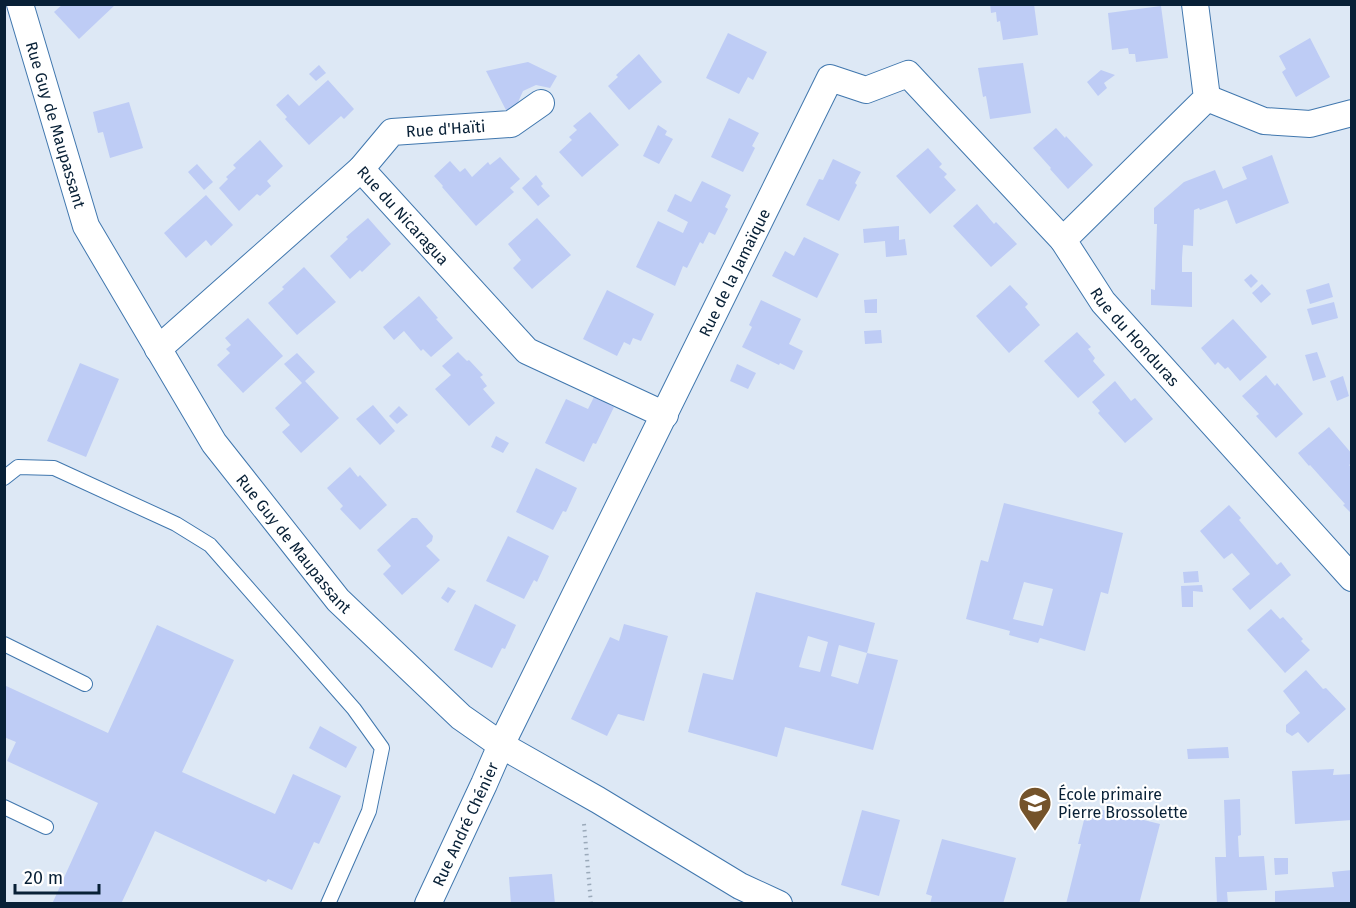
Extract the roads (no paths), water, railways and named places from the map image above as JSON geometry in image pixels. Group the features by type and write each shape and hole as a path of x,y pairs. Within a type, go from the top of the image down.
{"street":[{"name":"Rue Guy de Maupassant","path":"20,4 86,226 214,443 338,600 461,717 501,745 598,800 740,886 779,903"},
{"path":"1195,4 1207,98"},
{"name":"Rue de la Jamaïque","path":"501,745 830,78 866,90 908,74 1063,240"},
{"path":"1207,98 1264,121 1310,124 1352,113"},
{"path":"1063,240 1207,98"},
{"name":"Rue d'Haïti","path":"361,169 392,132 511,124 541,103"},
{"name":"Rue du Nicaragua","path":"158,349 361,169 527,351 665,415"},
{"name":"Rue du Honduras","path":"1063,240 1103,302 1352,578"},
{"name":"Rue André Chénier","path":"428,903 501,745"}],"lane":[{"path":"4,478 18,467 54,468 176,524 210,545 354,709 382,748 369,812 328,903"},
{"path":"4,644 85,684"},
{"path":"4,807 46,827"}],"place":[{"name":"École primaire Pierre Brossolette","path":"1035,832"}]}
